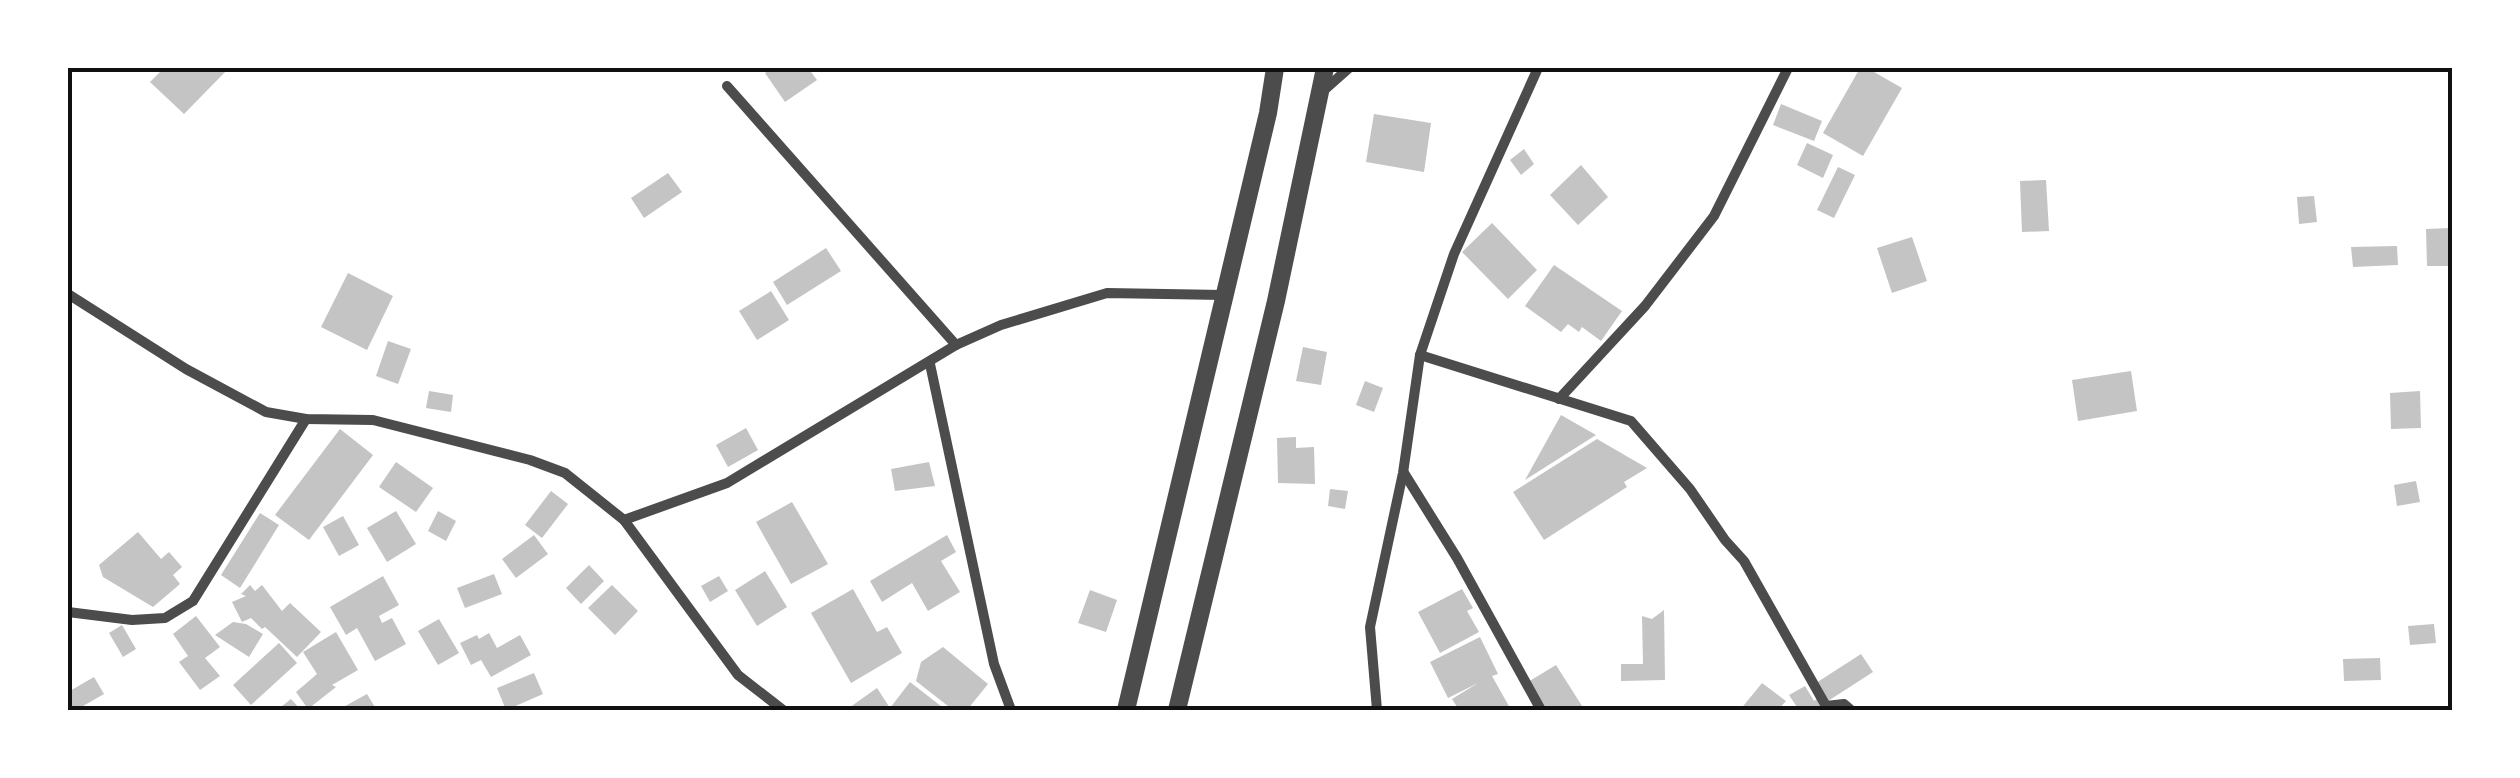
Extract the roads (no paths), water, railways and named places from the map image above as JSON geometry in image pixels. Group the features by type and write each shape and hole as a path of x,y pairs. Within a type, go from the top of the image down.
{"street":[{"path":"1126,710 1268,113 1275,68"},
{"path":"1177,710 1276,301 1325,68"},
{"path":"1319,95 1350,68"},
{"path":"1377,710 1370,627 1403,472 1420,355 1454,254 1538,68"},
{"path":"1559,399 1645,306 1714,216 1788,68"},
{"path":"727,86 956,345"},
{"path":"68,294 202,378 266,412 306,419 373,420 530,460 565,473 624,520 738,675 782,710"},
{"path":"624,520 727,483 956,345 1001,326 1108,294 1222,295"},
{"path":"1420,355 1631,420 1744,561 1826,706 1844,704 1851,710"},
{"path":"930,364 994,664 1011,710"},
{"path":"68,612 132,620 165,618 193,601 306,419"},
{"path":"1403,472 1457,558 1541,710"}]}
